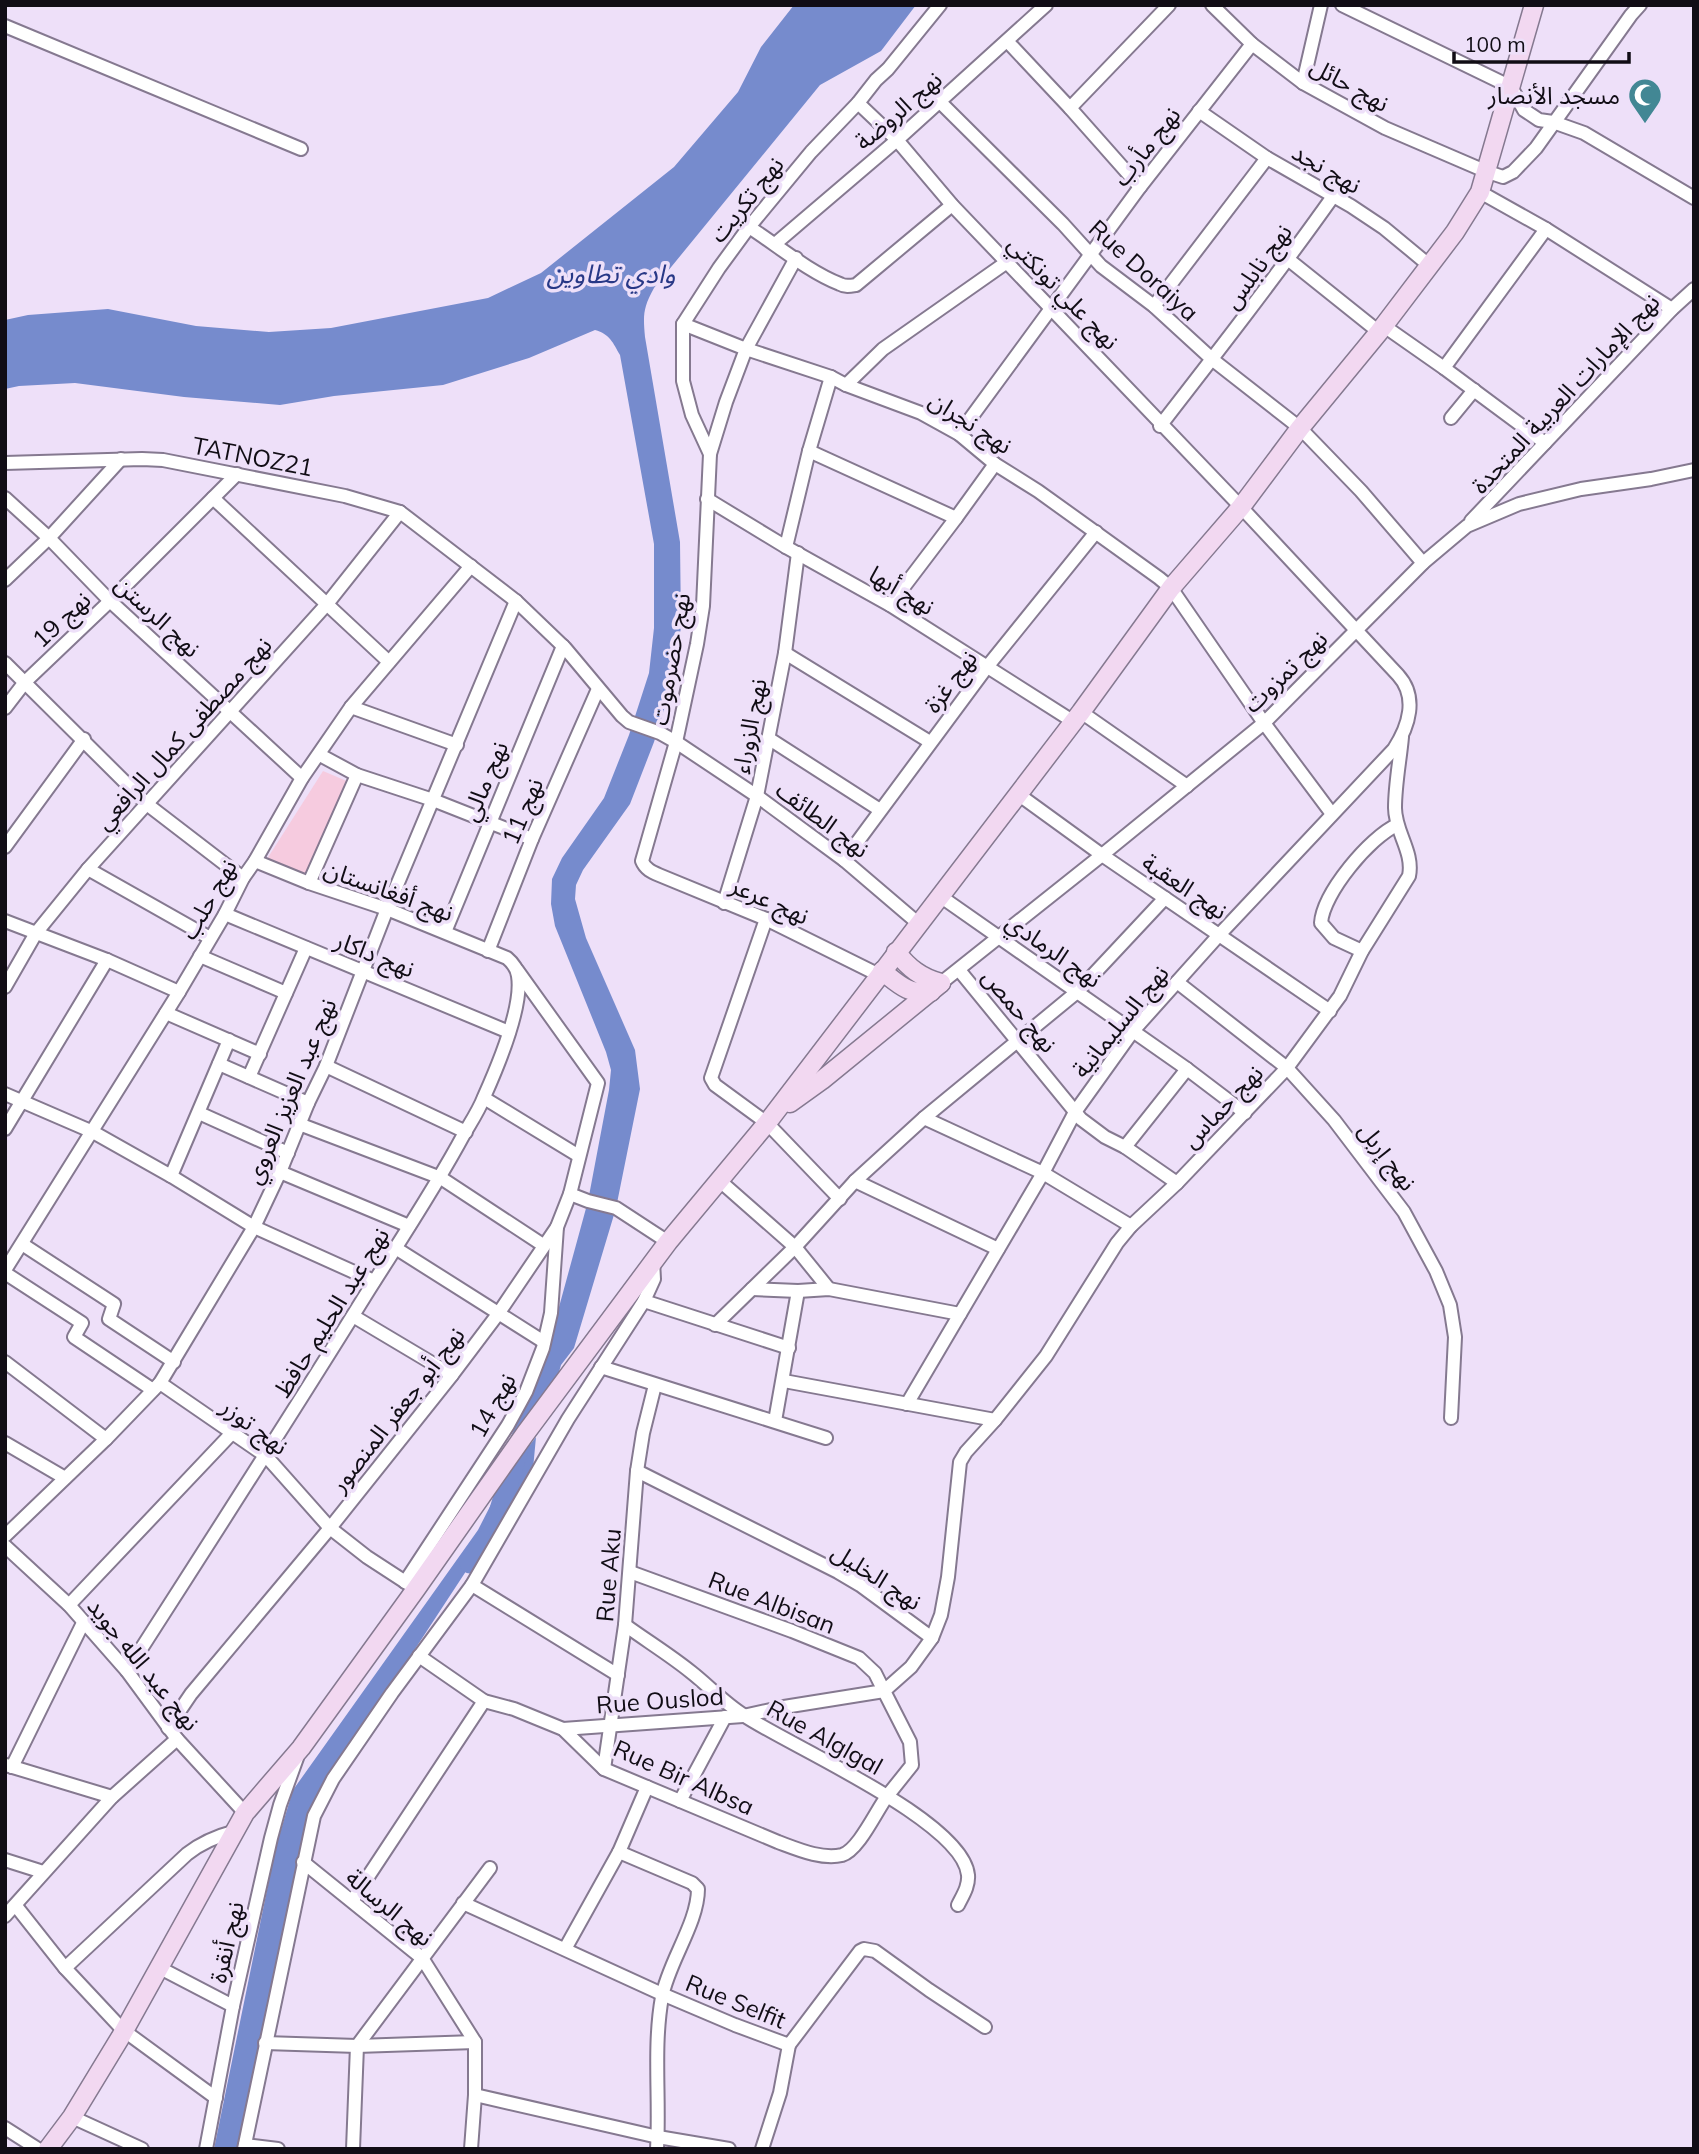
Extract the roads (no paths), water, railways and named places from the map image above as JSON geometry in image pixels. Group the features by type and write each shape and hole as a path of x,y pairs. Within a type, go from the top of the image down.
{"main road":[{"path":"48,2149 72,2116 120,2038 245,1813 300,1748 411,1586 651,1264 770,1119 1078,717 1171,588 1241,507 1455,232 1480,191 1534,5"},
{"path":"896,952 936,988"},
{"path":"881,973 908,991 917,993 936,988"},
{"path":"770,1119 936,988"}],"street":[{"name":"نهج تكريت","path":"683,324 749,227 940,5"},
{"name":"نهج الروضة","path":"775,244 897,140 1046,5"},
{"path":"1070,108 1169,5"},
{"name":"نهج حائل","path":"1212,5 1252,44 1303,83 1385,128 1485,171"},
{"path":"1303,83 1321,5"},
{"path":"1342,5 1511,87 1524,110 1539,120 1584,133 1694,198"},
{"path":"1485,171 1503,177 1513,172 1536,148 1636,8"},
{"path":"5,26 300,149"},
{"path":"1008,42 1140,187"},
{"name":"نهج مأرب","path":"959,434 1049,308 1252,44"},
{"name":"Rue Doraiya","path":"940,102 1090,254 1154,306 1213,360 1300,428 1361,491 1423,563"},
{"name":"نهج علي تونكتي","path":"858,103 897,140 952,205 1405,683 1410,702"},
{"name":"نهج نجد","path":"1199,111 1267,158 1334,195 1384,228 1430,266"},
{"path":"1154,306 1267,158"},
{"path":"1480,191 1546,229 1672,310"},
{"name":"نهج نابلس","path":"1161,425 1289,260 1334,195"},
{"path":"749,227 847,287 856,285 952,205"},
{"path":"1444,368 1546,229"},
{"name":"نهج حضرموت","path":"643,865 643,854 677,742 697,644 707,544 710,454 746,349 796,258"},
{"path":"1289,260 1381,329 1444,368 1545,443"},
{"path":"846,385 883,349 1007,262"},
{"name":"نهج الإمارات العربية المتحدة","path":"1467,526 1694,289"},
{"path":"683,324 683,381 692,415 710,454"},
{"name":"نهج نجران","path":"683,324 921,412 959,434 995,464 1038,491 1171,588 1264,723 1332,814"},
{"name":"نهج الزوراء","path":"724,903 757,796 785,653 792,550 809,451 831,377"},
{"path":"1451,418 1474,390"},
{"path":"809,451 956,518"},
{"path":"5,580 49,538 121,459"},
{"name":"TATNOZ21","path":"5,463 163,460 345,496 400,512 516,601 563,646 617,712 629,722"},
{"path":"890,605 995,464"},
{"name":"نهج تمزوت","path":"936,988 1264,723 1423,563 1467,526 1519,504 1581,489 1694,470"},
{"name":"نهج 19","path":"5,708 24,682 110,601 237,474"},
{"name":"نهج الرستن","path":"5,498 49,538 110,601 302,779"},
{"path":"213,498 389,662"},
{"name":"نهج أبها","path":"707,499 890,605 987,667 1078,717 1187,786"},
{"name":"نهج مصطفى كمال الرافعي","path":"5,987 36,933 88,869 327,604 400,512"},
{"name":"نهج غزة","path":"844,860 987,667 1096,532"},
{"name":"نهج حلب","path":"5,1272 14,1248 93,1132 179,992 302,779 351,707 471,566"},
{"name":"نهج عبد العزيز العروي","path":"5,1536 156,1387 174,1362 254,1227 326,1066 387,909 516,601"},
{"name":"نهج مالي","path":"445,932 563,646"},
{"path":"785,653 930,742"},
{"path":"7,668 84,739 148,804 243,878"},
{"name":"نهج 11","path":"488,951 532,839 598,689"},
{"name":"نهج السليمانية","path":"907,1404 1043,1173 1075,1112 1133,1031 1394,749 1407,723 1410,702"},
{"path":"351,707 457,745"},
{"name":"نهج الطائف","path":"629,722 677,742 757,796 844,860 919,925"},
{"name":"نهج حماس","path":"960,1462 1046,1356 1117,1243 1287,1068 1340,996 1362,951 1409,876 1411,864 1397,825 1395,807 1402,737"},
{"path":"768,738 880,810"},
{"path":"5,847 84,739"},
{"path":"320,755 357,775 433,800 532,839"},
{"path":"309,883 357,775"},
{"name":"نهج العقبة","path":"1018,794 1102,855 1330,1011"},
{"path":"1362,951 1334,939 1321,923 1322,913 1333,892 1355,862 1382,833 1397,825"},
{"name":"نهج أفغانستان","path":"255,861 309,883 387,909 510,961"},
{"name":"نهج عرعر","path":"643,865 659,876 766,919 881,973"},
{"path":"88,869 209,938"},
{"name":"نهج الرمادي","path":"940,897 1187,1069 1245,1113"},
{"path":"715,1325 795,1247 855,1181 924,1118 1077,992 1165,898"},
{"name":"نهج داكار","path":"225,914 509,1032"},
{"path":"766,919 711,1078 715,1085 770,1119 840,1199"},
{"path":"5,921 107,960 179,992"},
{"path":"249,1077 306,948"},
{"path":"200,956 286,993"},
{"path":"5,1129 107,960"},
{"name":"نهج عبد الحليم حافظ","path":"127,1671 266,1456 374,1281 397,1250 466,1132 484,1098 509,1032 519,989 518,976 510,961"},
{"name":"نهج أبو جعفر المنصور","path":"168,1728 191,1694 330,1528 452,1375 498,1314 557,1227 570,1194 598,1083 510,961"},
{"name":"نهج حمص","path":"959,970 1075,1112 1090,1126 1178,1183"},
{"name":"نهج إربل","path":"1177,982 1287,1068 1334,1120 1404,1212 1436,1271 1450,1305 1455,1337 1451,1418"},
{"path":"166,1013 260,1054"},
{"path":"171,1176 229,1040"},
{"path":"219,1064 308,1103"},
{"path":"326,1066 466,1132"},
{"path":"1125,1147 1187,1069"},
{"path":"5,1094 93,1132 254,1227 374,1281"},
{"path":"484,1098 579,1156"},
{"path":"199,1113 288,1153"},
{"path":"924,1118 1043,1173 1131,1226"},
{"path":"299,1124 441,1178 543,1245"},
{"path":"280,1172 409,1226"},
{"path":"720,1181 795,1247 829,1289"},
{"path":"855,1181 998,1249"},
{"path":"570,1194 616,1208 668,1242"},
{"name":"نهج 14","path":"411,1586 526,1392 551,1313 557,1227"},
{"path":"14,1248 114,1304 114,1311 109,1319 174,1362"},
{"path":"397,1250 544,1342"},
{"path":"278,2149 245,2147 314,1816 327,1789 472,1585 539,1467 644,1301 654,1279 651,1264"},
{"name":"نهج توزر","path":"5,1272 82,1324 74,1337 266,1456 330,1528 411,1586"},
{"path":"751,1289 829,1289 960,1314"},
{"path":"775,1421 798,1291"},
{"path":"644,1301 789,1348"},
{"path":"353,1316 452,1375"},
{"path":"5,1362 106,1439"},
{"path":"601,1367 826,1438"},
{"path":"784,1381 995,1420"},
{"name":"Rue Aku","path":"604,1769 625,1625 637,1471 655,1385"},
{"path":"69,1605 232,1433"},
{"path":"5,1443 65,1478"},
{"name":"نهج الخليل","path":"637,1471 838,1572 932,1638 942,1615 960,1462"},
{"name":"نهج عبد الله جويد","path":"5,1546 69,1605 127,1671 177,1739 245,1813"},
{"name":"Rue Albisan","path":"630,1572 859,1658 875,1673 910,1742 912,1765 887,1796"},
{"path":"472,1585 618,1675"},
{"path":"83,1623 9,1766 111,1797"},
{"name":"Rue Alglgal","path":"625,1625 691,1672 743,1716 887,1796 927,1823 960,1856 968,1873 967,1888 958,1905"},
{"path":"884,1691 911,1667 932,1638"},
{"name":"Rue Bir Albsa","path":"419,1656 484,1701 514,1709 563,1729 604,1769 790,1846 825,1855 839,1856 847,1853 856,1845 887,1796"},
{"name":"Rue Ouslod","path":"563,1729 743,1716 884,1691"},
{"path":"352,1901 484,1701"},
{"path":"680,1801 725,1717"},
{"path":"5,1916 111,1797 177,1739"},
{"name":"نهج أنقرة","path":"206,2149 233,2006 280,1805 300,1748"},
{"path":"565,1949 619,1852 648,1787"},
{"path":"65,1968 199,1844 236,1831"},
{"path":"619,1852 692,1883 698,1889 692,1915 662,1994 656,2042 657,2143"},
{"path":"5,1860 43,1872"},
{"name":"نهج الرسالة","path":"303,1862 422,1958 475,2042"},
{"path":"353,2149 357,2046 490,1868"},
{"name":"Rue Selfit","path":"463,1903 662,1994 789,2045 864,1949 875,1951 985,2027"},
{"path":"16,1906 65,1968 123,2030 216,2098"},
{"path":"160,1968 233,2006"},
{"path":"265,2043 357,2046 475,2042 471,2149"},
{"path":"762,2149 780,2093 789,2045"},
{"path":"475,2095 657,2143 729,2149"},
{"path":"72,2116 142,2149"},
{"path":"5,2127 38,2149"}],"water":[{"name":"وادي تطاوين","path":"794,5 916,5 881,51 820,85 654,288 646,306 645,337 680,542 681,627 674,677 654,742 630,804 583,870 576,885 575,899 586,938 635,1050 640,1089 616,1208 574,1348 561,1365 557,1379 511,1437 550,1340 588,1201 609,1090 611,1070 606,1052 555,926 551,904 552,879 562,858 604,798 629,735 649,673 654,628 654,544 620,355 608,337 595,330 529,358 443,385 334,396 280,405 184,397 75,383 5,389 5,320 28,315 108,309 196,326 269,332 331,328 488,298 541,273 674,167 738,92 761,47"},
{"path":"536,1437 533,1469 322,1791 239,2149 214,2149 276,1846 293,1790 478,1530 505,1477"}],"waterway":[{"path":"470,1563 494,1530 521,1439"}],"place":[{"name":"مسجد الأنصار","path":"1645,125"}]}
